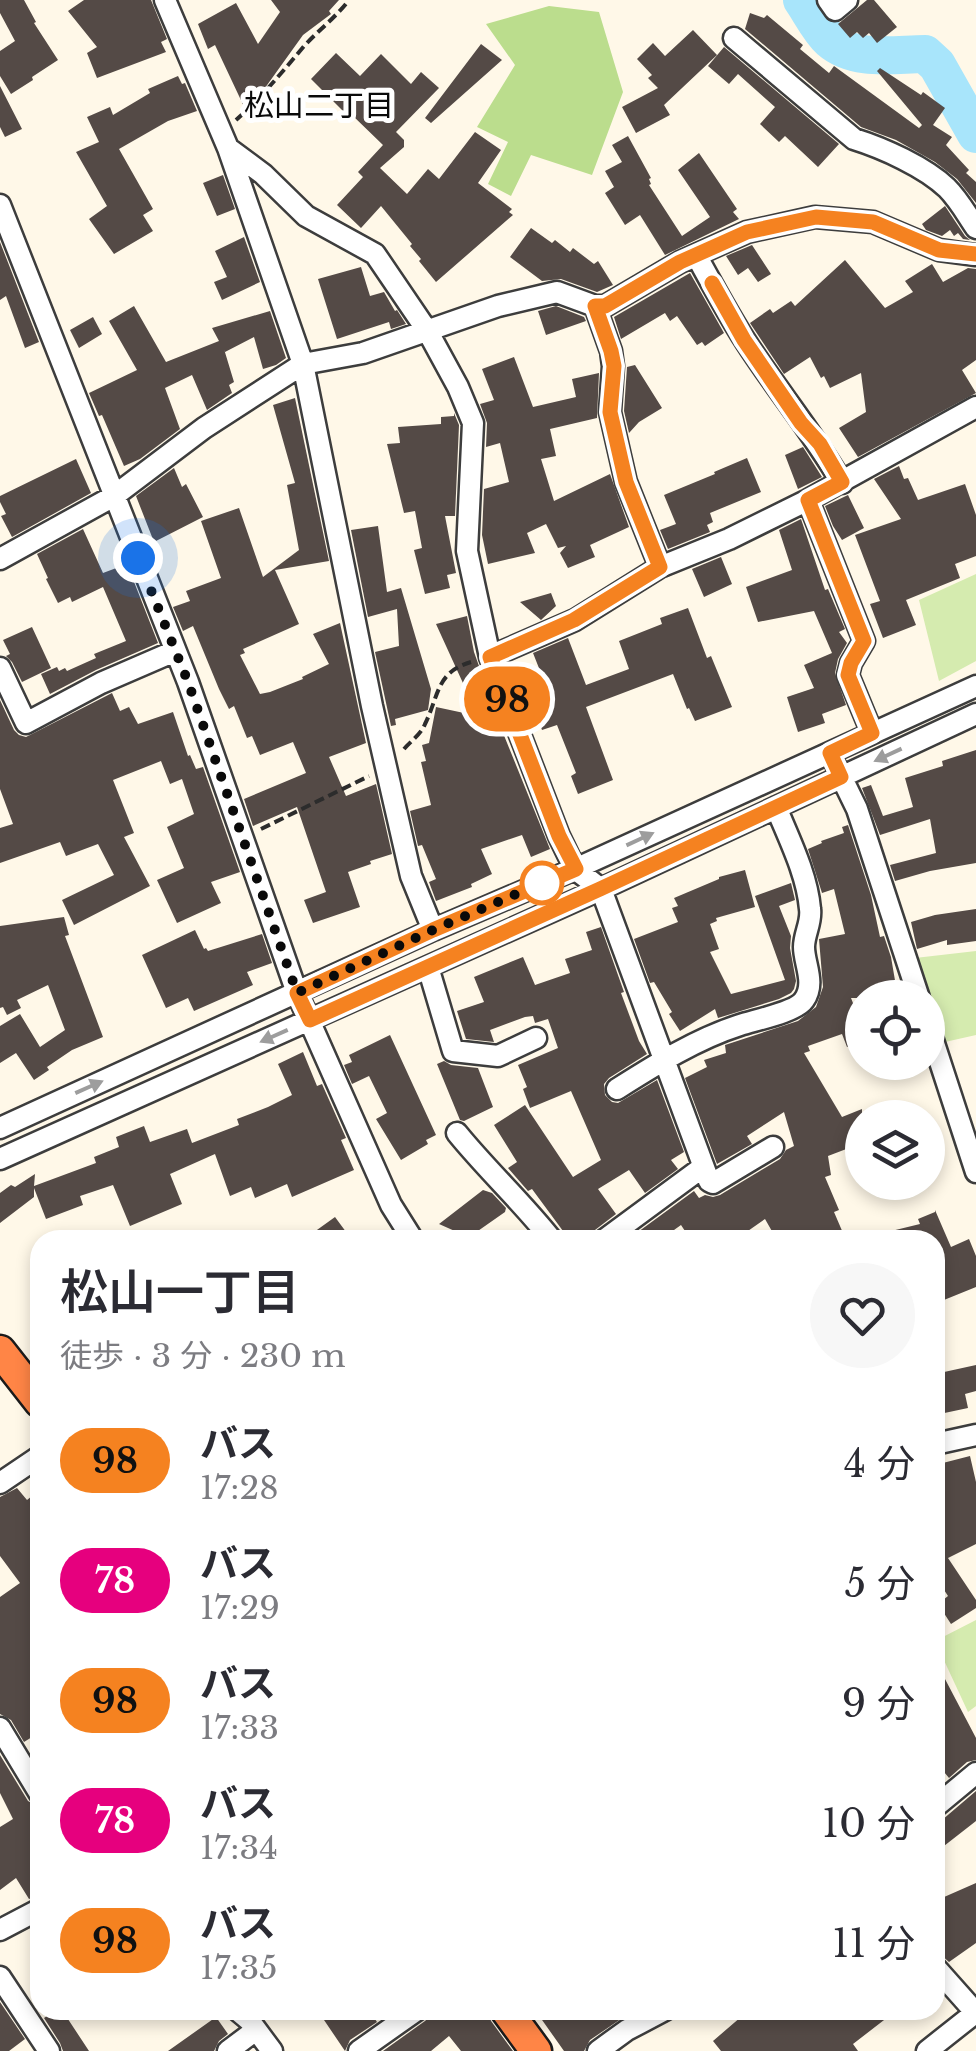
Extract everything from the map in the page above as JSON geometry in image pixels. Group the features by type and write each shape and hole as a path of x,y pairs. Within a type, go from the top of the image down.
{"highway":[{"path":"0,1351 30,1389"},
{"path":"513,2020 536,2051"}],"street":[{"path":"165,0 225,141 302,364 411,876 433,930"},
{"path":"828,0 836,10 847,0"},
{"path":"734,38 854,139 876,146 940,183 956,198 976,228"},
{"path":"225,141 306,216 375,254 428,332 458,387 473,424 466,551 490,657 559,836 576,869 600,889 709,1181 713,1183 772,1148"},
{"path":"0,205 175,651 297,993 391,1205 407,1230"},
{"path":"0,560 114,496 204,428 302,364 363,353 498,306 557,292 605,306 696,255 747,232 816,217 873,222 939,250 976,254"},
{"path":"696,255 744,340 820,444 842,482"},
{"path":"595,306 614,366 610,412 626,482 660,567"},
{"path":"490,657 574,620 660,567 808,500 976,407"},
{"path":"808,500 864,641 848,675 872,733"},
{"path":"0,668 26,722 175,651"},
{"path":"0,1128 976,686"},
{"path":"0,1159 600,889 976,714"},
{"path":"830,753 857,809 912,980"},
{"path":"617,1089 664,1060 733,1027 804,1000 809,969 804,946 811,912 802,875 776,806"},
{"path":"428,967 453,1051 498,1056 536,1038"},
{"path":"945,1077 976,1172"},
{"path":"457,1133 544,1230"},
{"path":"617,1230 703,1166"},
{"path":"945,1442 976,1435"},
{"path":"0,1483 30,1463"},
{"path":"0,1728 30,1778"},
{"path":"945,1799 976,1773"},
{"path":"0,1930 30,1914"},
{"path":"0,1977 49,2051"},
{"path":"927,2051 976,2013 945,1979"},
{"path":"249,2020 272,2051"},
{"path":"360,2051 403,2020"},
{"path":"598,2051 646,2020"},
{"path":"228,2051 256,2030"}],"path":[{"path":"225,141 349,0"}],"green space":[{"path":"549,6 599,12 623,92 592,175 531,155 511,196 488,184 508,142 477,127 515,65 486,24"},
{"path":"976,574 976,661 939,681 919,600"},
{"path":"976,951 976,1035 945,1042 945,980 923,980 915,958"},
{"path":"976,1620 976,1706 968,1712 945,1663 945,1636"}],"building":[{"path":"0,0 24,0 58,60 11,94 0,76 0,51 15,41 0,13"},
{"path":"84,0 151,0 167,39 161,42 166,52 97,78 87,53 97,47 68,11"},
{"path":"271,0 339,0 329,11 331,14 303,35 247,113 215,45 208,49 198,24 236,3 258,44 280,12"},
{"path":"867,0 874,0 897,27 877,43 869,33 863,38 857,32 850,38 838,24"},
{"path":"750,13 764,18 767,15 829,73 834,66 919,128 922,125 877,71 880,68 945,108 933,125 952,137 946,145 976,182 976,203 957,179 935,162 896,140 861,127 745,29"},
{"path":"693,30 717,55 664,105 670,115 636,133 622,107 658,88 637,59 653,43 665,56"},
{"path":"481,44 502,60 431,123 425,118"},
{"path":"724,47 839,144 818,167 785,136 779,142 760,124 775,107 738,74 729,84 708,66"},
{"path":"336,53 360,76 381,54 411,84 421,72 439,88 396,132 404,140 404,147 380,168 407,194 428,169 439,179 475,132 501,150 478,183 512,209 509,212 513,215 436,282 381,206 361,228 337,205 363,177 358,172 383,145 311,79"},
{"path":"178,76 197,111 168,121 119,149 153,209 143,215 153,231 114,254 89,219 107,206 76,152 99,142 87,117 110,107 113,115 150,93 148,89"},
{"path":"0,86 22,129 5,137 0,127"},
{"path":"628,136 651,178 649,185 682,236 710,217 678,170 699,153 737,209 733,212 739,219 665,255 640,215 625,225 605,193 614,187 605,171 622,162 612,145"},
{"path":"223,175 235,209 217,216 203,183"},
{"path":"945,206 970,240 958,233 954,236 950,230 942,236 926,230 922,224"},
{"path":"531,228 570,252 573,248 594,264 598,261 613,285 597,292 561,279 542,281 510,257"},
{"path":"244,237 260,282 222,300 214,282 227,277 215,251"},
{"path":"0,242 39,342 25,348 6,296 0,300"},
{"path":"752,245 771,274 758,282 748,268 738,275 726,256"},
{"path":"845,260 885,308 913,292 905,281 932,264 943,282 968,268 976,269 976,360 962,370 976,393 858,457 839,428 866,412 861,373 830,388 810,357 784,374 750,323 791,301 795,306"},
{"path":"361,267 370,296 384,292 406,324 391,329 389,322 337,339 318,279"},
{"path":"690,273 724,333 705,346 702,342 697,345 677,316 670,321 665,313 621,339 614,317"},
{"path":"134,306 166,362 219,341 212,328 270,311 286,358 263,369 254,337 225,352 224,349 234,382 229,385 232,393 207,410 192,375 165,388 180,429 124,466 89,393 137,370 109,321"},
{"path":"556,306 586,321 546,335 538,311"},
{"path":"93,317 102,334 79,348 70,330"},
{"path":"514,357 533,407 576,397 572,379 599,373 597,418 550,429 556,456 541,459 554,501 610,474 629,527 590,545 595,557 568,568 560,553 566,546 558,548 546,524 527,533 535,553 488,564 482,535 484,489 509,482 500,443 486,447 487,423 480,404 494,400 482,369"},
{"path":"635,365 662,408 629,433 624,411 627,367"},
{"path":"295,398 329,561 275,570 299,624 243,649 245,653 240,655 260,694 270,692 329,664 313,634 340,623 366,743 329,757 346,796 376,784 392,854 348,872 360,907 313,923 304,900 326,892 297,807 253,826 244,799 306,773 293,742 260,755 252,736 247,738 234,706 229,709 193,626 183,631 173,607 190,601 186,591 221,578 201,521 239,508 263,577 299,550 287,485 295,483 273,405"},
{"path":"454,413 459,425 455,516 445,516 456,573 447,575 450,588 425,594 414,550 422,548 415,511 404,513 387,444 400,443 398,427 441,424 441,417"},
{"path":"803,447 822,477 798,489 785,455"},
{"path":"747,458 761,492 710,513 710,532 668,549 660,530 676,524 664,495"},
{"path":"76,459 91,493 12,537 1,516 6,514 0,496"},
{"path":"899,466 918,500 965,484 976,515 976,556 955,564 960,578 906,600 916,625 883,638 870,604 880,601 855,535 901,519 874,479"},
{"path":"174,468 203,517 154,542 136,496"},
{"path":"848,495 864,528 842,540 825,506"},
{"path":"801,519 825,590 828,589 845,629 839,632 847,643 835,673 846,705 822,714 825,723 798,732 787,697 814,688 804,665 832,653 814,611 758,622 746,587 792,570 779,530"},
{"path":"378,526 387,592 401,588 431,689 428,710 395,719 396,725 391,726 375,652 399,646 397,609 368,617 351,530"},
{"path":"83,529 103,573 127,564 158,643 50,694 41,674 57,667 67,671 126,641 103,587 72,602 70,597 58,603 46,579 37,554"},
{"path":"721,557 732,584 704,597 692,569"},
{"path":"551,593 556,606 541,620 520,602"},
{"path":"688,608 732,707 695,721 673,674 586,707 613,780 578,794 571,776 576,773 557,725 542,730 530,697 548,691 533,653 568,638 586,685 629,669 619,641 662,624 660,618"},
{"path":"467,616 482,681 550,849 531,857 522,835 481,849 492,874 471,884 472,887 436,901 429,882 436,879 422,845 418,846 410,811 431,805 421,762 426,761 422,745 429,743 436,707 478,716 436,624"},
{"path":"32,627 51,668 22,682 6,656 10,654 3,640"},
{"path":"112,693 120,711 129,707 138,724 173,712 188,756 196,769 203,767 240,872 211,882 221,903 177,923 157,880 184,868 167,827 194,814 182,779 170,784 161,761 113,780 134,833 124,837 150,886 74,925 62,900 114,875 98,844 66,856 60,842 0,863 0,828 13,824 0,789 0,700 14,730 26,737"},
{"path":"976,750 976,863 895,881 890,865 936,853 930,819 880,835 862,788 871,785 883,816 913,807 905,778"},
{"path":"848,825 895,980 845,980 845,1042 842,1034 808,1046 810,1051 804,1053 842,1117 845,1116 845,1150 828,1156 831,1175 825,1177 839,1210 834,1212 842,1230 771,1230 765,1219 749,1230 684,1230 681,1225 674,1230 641,1230 694,1191 699,1198 720,1195 780,1159 794,1146 784,1112 747,1136 752,1144 717,1164 685,1078 707,1067 704,1060 726,1053 725,1045 798,1021 816,1007 823,987 819,939 845,934 834,889 822,893 808,849 844,833 842,827"},
{"path":"745,870 755,907 716,918 710,924 719,949 710,952 731,994 785,980 755,896 791,883 795,900 779,906 791,936 794,989 779,999 718,1018 715,1009 680,1031 654,982 650,983 634,939 678,922 672,908 678,906 674,898 719,877"},
{"path":"976,909 976,941 947,945 947,940 917,949 911,922"},
{"path":"64,917 69,935 65,936 103,1037 72,1050 34,1080 16,1053 0,1063 0,1026 20,1014 40,1047 65,1030 48,985 17,1000 21,1008 7,1015 0,1008 0,926"},
{"path":"601,927 624,992 621,993 647,1054 609,1078 604,1084 605,1095 618,1103 657,1080 684,1152 671,1160 678,1169 645,1193 629,1170 598,1189 616,1214 595,1230 562,1230 532,1189 528,1191 508,1168 517,1162 494,1125 525,1105 573,1177 601,1160 571,1091 530,1108 518,1065 558,1048 548,1019 535,1023 533,1016 525,1017 490,1030 494,1042 466,1039 457,1011 484,1002 474,977 523,957 535,985 570,973 565,959 592,950 586,932"},
{"path":"195,930 208,951 262,934 272,963 247,972 253,985 194,1011 188,998 166,1008 142,955"},
{"path":"390,1035 436,1135 401,1160 376,1119 387,1113 369,1076 352,1084 344,1065 352,1062 349,1055"},
{"path":"303,1052 346,1138 341,1140 354,1170 292,1197 287,1184 255,1198 251,1187 230,1196 215,1154 170,1174 182,1204 130,1226 113,1185 80,1196 83,1205 46,1219 34,1188 34,1197 0,1223 0,1193 35,1174 34,1186 96,1163 94,1157 119,1147 116,1137 144,1126 150,1142 187,1129 192,1143 239,1125 237,1119 292,1095 278,1064"},
{"path":"444,1061 478,1068 493,1107 460,1120 437,1064"},
{"path":"483,1190 492,1193 506,1208 479,1230 452,1230 439,1224"},
{"path":"935,1212 944,1230 895,1230 920,1224 918,1219"},
{"path":"335,1217 345,1230 317,1230"},
{"path":"945,1233 951,1247 969,1239 976,1256 976,1287 945,1300"},
{"path":"976,1365 976,1391 965,1394 968,1408 945,1413 945,1372"},
{"path":"970,1456 976,1482 976,1544 948,1558 976,1600 976,1608 951,1624 945,1615 948,1596 945,1462"},
{"path":"17,1488 27,1500 30,1498 30,1738 24,1742 11,1720 0,1714 0,1597 20,1583 0,1556 0,1497"},
{"path":"945,1679 976,1738 976,1760 967,1762 949,1778 945,1773"},
{"path":"0,1755 30,1802 29,1899 16,1878 0,1890 0,1827 13,1819 0,1793"},
{"path":"976,1791 976,1821 945,1845 945,1817"},
{"path":"976,1883 976,1943 949,1962 945,1958 945,1897"},
{"path":"0,2002 25,2039 9,2051 0,2051"},
{"path":"45,2020 69,2020 89,2051 63,2051"},
{"path":"212,2020 218,2020 228,2034 214,2051 168,2051"},
{"path":"324,2020 376,2020 350,2040 345,2051"},
{"path":"491,2020 513,2051 461,2051 449,2036 431,2051 383,2051 425,2021"},
{"path":"542,2020 619,2020 590,2040 584,2051 564,2051"},
{"path":"737,2020 884,2020 853,2044 858,2051 721,2051 713,2041"}],"waterway":[{"path":"802,0 822,31 840,47 863,54 925,54 937,65 976,134"}],"bus line":[{"name":"98","path":"712,283 744,340 820,444 842,482 808,500 864,641 848,675 872,733 830,753 841,777 310,1020 297,993 576,869 559,836 490,657 574,620 660,567 626,482 610,412 614,366 595,306 605,306 680,262 747,232 816,217 873,222 939,250 976,254"}],"district":[{"name":"松山二丁目","path":"319,105"}],"route":[{"path":"138,558 188,682 297,993 542,883"}]}
